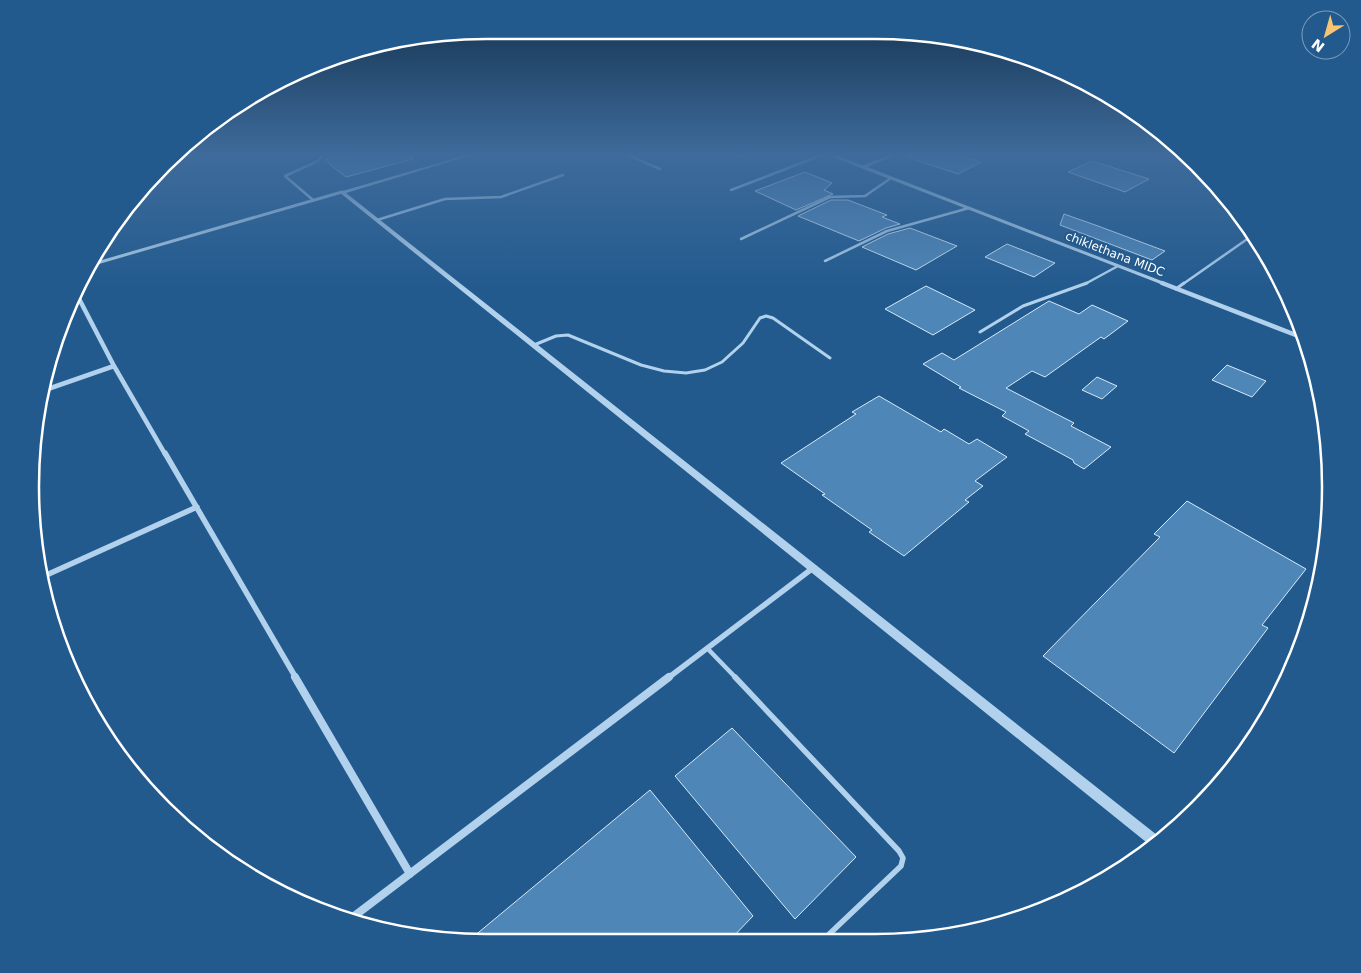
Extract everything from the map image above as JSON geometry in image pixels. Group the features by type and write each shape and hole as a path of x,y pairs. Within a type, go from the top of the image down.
{"street":[{"path":"99,262 312,200"},
{"path":"353,200 1152,838"},
{"name":"chiklethana MIDC","path":"949,200 1295,335"},
{"path":"80,300 114,366 410,874"},
{"path":"50,388 114,366"},
{"path":"47,575 197,507"},
{"path":"357,915 813,568"}],"lane":[{"path":"378,220 441,200"},
{"path":"741,239 823,200"},
{"path":"825,261 887,231 969,208"},
{"path":"1176,289 1248,239"},
{"path":"980,332 1023,306 1084,285 1118,266"},
{"path":"534,346 562,335 573,337 625,360 654,369 670,372 695,372 705,370 728,359 743,345 761,318 766,316 773,318 830,358"},
{"path":"708,648 899,851 903,858 901,866 829,934"}],"building":[{"path":"775,200 818,200 796,210"},
{"path":"830,200 849,200 887,215 882,217 900,224 886,228 859,241 798,216"},
{"path":"1064,214 1165,251 1152,260 1060,225"},
{"path":"910,228 957,246 916,270 862,247 888,234"},
{"path":"1007,244 1055,263 1034,277 985,257"},
{"path":"926,286 975,310 933,335 885,309"},
{"path":"1049,301 1079,314 1092,305 1128,321 1104,339 1101,337 1045,377 1032,371 1006,388 1074,423 1071,426 1111,447 1084,469 1074,463 1073,460 1025,434 1029,431 1002,416 1006,412 959,388 961,387 923,364 942,353 954,360"},
{"path":"1227,365 1266,381 1252,397 1212,380"},
{"path":"1097,377 1117,386 1102,399 1082,390"},
{"path":"879,396 941,432 944,429 969,444 977,439 1007,457 975,481 983,486 965,500 969,502 904,556 869,532 872,530 781,463 856,414 852,412"},
{"path":"1187,501 1306,569 1262,625 1268,628 1174,753 1043,656 1160,537 1154,534"},
{"path":"732,728 856,857 795,919 675,776"},
{"path":"650,790 753,916 736,934 477,934"}]}
